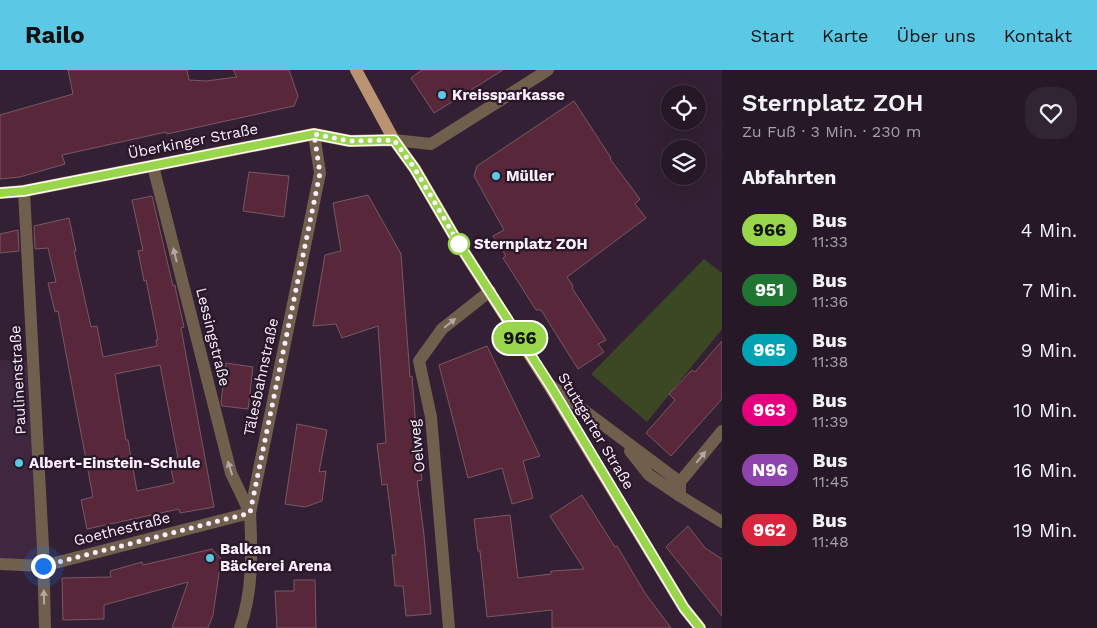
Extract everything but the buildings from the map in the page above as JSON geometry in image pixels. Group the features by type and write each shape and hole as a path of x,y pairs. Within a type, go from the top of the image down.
{"main road":[{"name":"Stuttgarter Straße","path":"356,70 394,140 415,169 457,241 550,385 684,608 700,628"},
{"name":"Überkinger Straße","path":"0,193 24,191 314,134 350,141 394,140"}],"street":[{"path":"394,140 431,144 548,70"},
{"name":"Tälesbahnstraße","path":"240,628 247,608 252,556 250,513 320,173 314,134"},
{"name":"Lessingstraße","path":"153,166 231,473 250,513"},
{"name":"Paulinenstraße","path":"24,191 43,566 44,628"},
{"name":"Oelweg","path":"449,628 431,417 419,361 442,329 490,291"},
{"path":"550,385 680,482"},
{"path":"680,496 680,482 722,431"},
{"path":"619,437 649,475 722,522"},
{"name":"Goethestraße","path":"0,564 43,566 250,513"}],"shaded area":[{"name":"Albert-Einstein-Schule","path":"0,360 33,361 43,566 0,564"}],"green space":[{"path":"704,259 722,273 722,329 647,422 591,374"}],"bus line":[{"name":"966","path":"0,193 24,191 314,134 350,141 394,140 415,169 457,241 550,385 684,608 700,628"}],"place":[{"name":"Kreissparkasse","path":"442,95"},
{"name":"Müller","path":"496,176"},
{"name":"Sternplatz ZOH","path":"459,244"},
{"name":"Albert-Einstein-Schule","path":"19,463"},
{"name":"Balkan Bäckerei Arena","path":"210,558"}],"route":[{"path":"43,566 250,513 320,173 314,134 350,141 394,140 415,169 459,244"}]}
